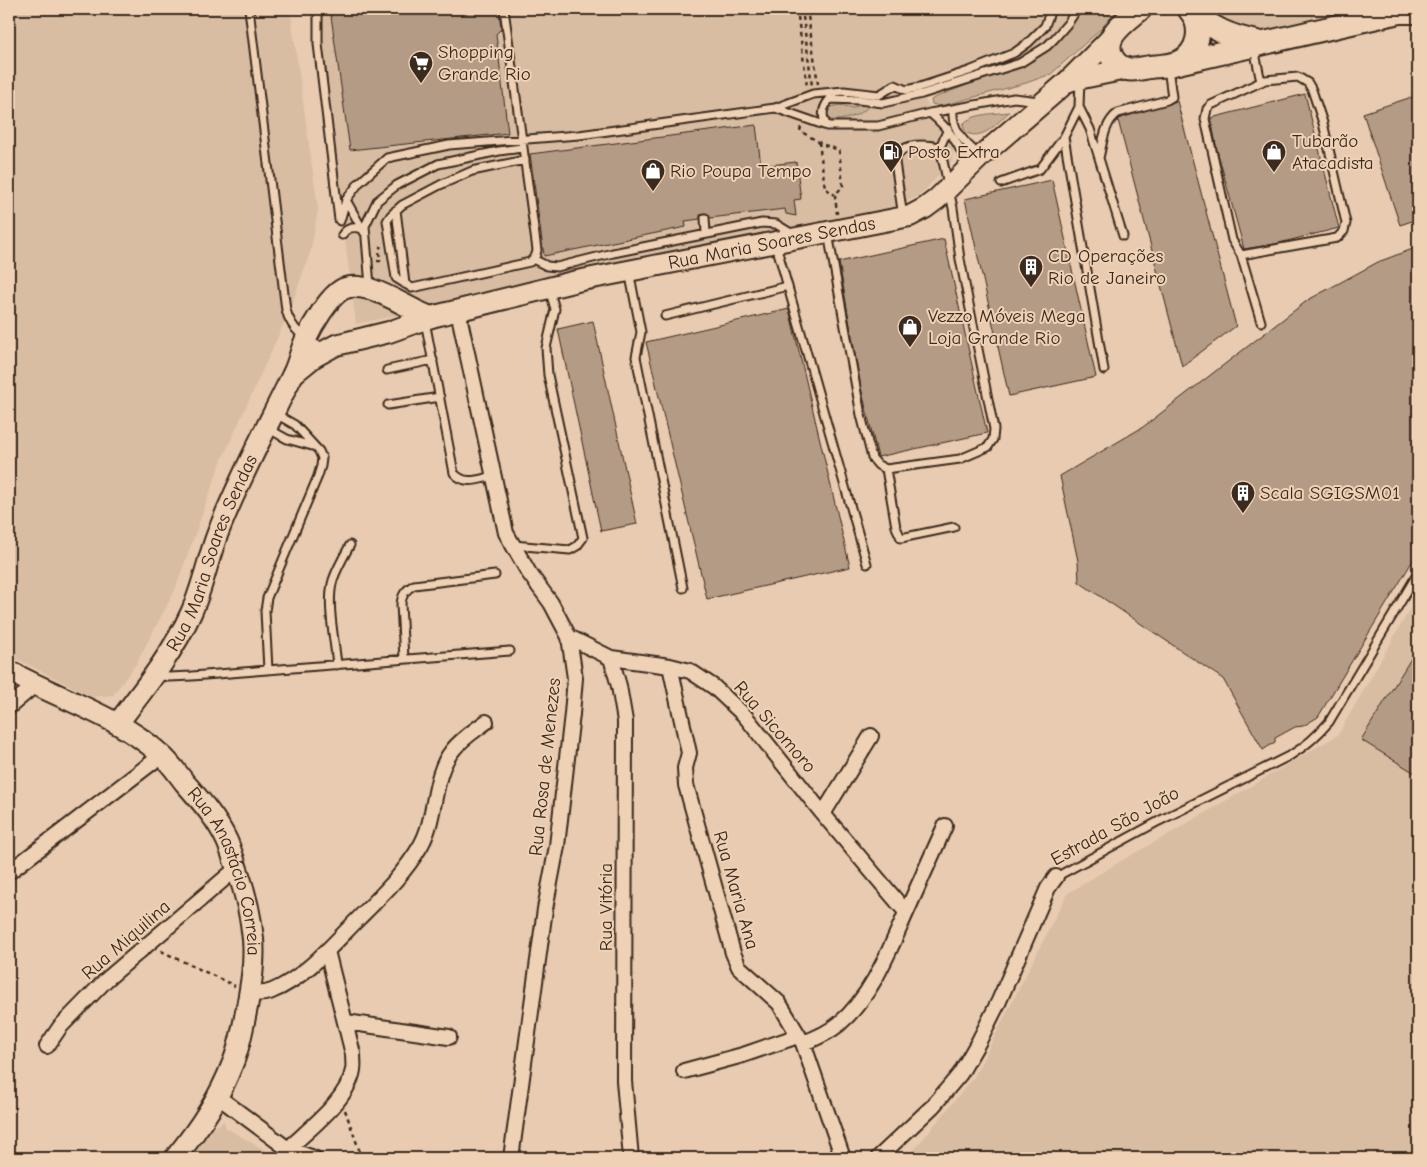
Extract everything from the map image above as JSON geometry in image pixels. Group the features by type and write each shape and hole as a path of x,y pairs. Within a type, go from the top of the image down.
{"main road":[{"path":"1140,9 1112,37 1109,46 1111,57 1118,65 1126,69 1170,65 1407,11"},
{"path":"1190,11 1223,33 1257,44"},
{"path":"1170,65 1186,58 1196,44 1198,28 1190,11"},
{"name":"Rua Maria Soares Sendas","path":"293,374 314,357 346,341 389,332 428,318 549,288 629,271 904,218 924,208 1044,102 1074,80 1112,37"},
{"name":"Rua Maria Soares Sendas","path":"1074,80 1126,69"},
{"name":"Rua Maria Soares Sendas","path":"118,723 154,674 191,614 221,524 293,374 306,339 332,298 344,289 359,287 379,293 428,318"},
{"path":"379,293 395,306 398,314 396,323 389,332"},
{"path":"326,306 324,317 327,327 336,336 346,341"},
{"name":"Rua Anastácio Correia","path":"9,671 35,686 118,723 162,755 203,803 227,840 246,894 253,940 253,966 250,993 233,1065 218,1096 175,1158"}],"street":[{"name":"Rua Rosa de Menezes","path":"458,311 506,533 528,573 551,603 569,637 575,678 557,846 545,909 511,1158"},
{"name":"Rua Sicomoro","path":"569,637 610,658 670,666 690,671 714,687 745,716 823,814 906,912"},
{"name":"Rua Vitória","path":"610,658 619,686 625,721 624,1080 631,1158"},
{"name":"Rua Maria Ana","path":"670,666 689,753 685,768 686,784 732,953 739,967 779,1003 800,1040 843,1158"},
{"path":"9,707 35,686"},
{"path":"250,993 267,992 296,978 327,951 409,864 430,827 444,765 451,752 466,737 486,722"},
{"path":"823,814 871,736"},
{"path":"9,872 162,755"},
{"path":"684,1070 800,1040 822,1037 840,1023 854,1009 867,991 889,952 945,826"},
{"name":"Rua Miquilina","path":"47,1046 60,1027 106,980 237,868"},
{"name":"Estrada São João","path":"878,1158 933,1106 960,1074 995,1009 1048,888 1056,877"},
{"path":"288,1149 340,1097 348,1084 353,1070 353,1054 327,951"},
{"path":"346,1022 449,1037"},
{"path":"218,1096 288,1149 314,1158"}],"lane":[{"path":"249,9 288,319 306,339 327,349"},
{"path":"318,9 318,44 340,221 346,200 359,183 387,158 450,145 522,144"},
{"path":"504,9 537,250 536,255 530,262 412,288 396,278 387,221 396,210 440,185 472,171 524,160"},
{"path":"363,231 376,201 397,185 438,164 522,144 775,108 812,95 844,90 878,95 895,85 906,90 920,87 1014,53 1028,43 1045,26 1051,9"},
{"path":"827,126 823,119 823,109 830,99 883,103 922,94 1020,63 1056,38 1077,9"},
{"path":"1257,44 1261,82"},
{"path":"1099,158 1107,125 1112,117 1118,113 1172,97 1170,65"},
{"path":"1241,255 1337,238 1344,231 1346,224 1323,123 1308,83 1298,77 1261,82 1211,105 1207,109 1205,119 1232,240 1241,255 1261,322"},
{"path":"1074,80 1079,107 1090,129 1123,236"},
{"path":"775,108 827,126 878,126 930,113 1014,98 1044,102"},
{"path":"1001,183 1040,169 1064,137 1079,107"},
{"path":"953,109 952,119 954,127 974,163"},
{"path":"930,113 948,129 964,155 974,163"},
{"path":"834,231 861,415 872,458 878,465 886,469 960,459 988,447 993,439 994,429 940,147 948,129"},
{"path":"1064,137 1104,370"},
{"path":"904,218 895,162 896,155 902,150 922,144 940,147"},
{"path":"346,200 363,231 367,262 379,293"},
{"path":"396,210 405,284"},
{"path":"705,218 706,233"},
{"path":"533,259 547,266 557,267 613,252 762,223 776,224 799,238"},
{"path":"342,235 345,230 350,228 356,227 363,231"},
{"path":"775,242 867,564"},
{"path":"629,271 641,332 636,357 683,588"},
{"path":"665,316 788,286"},
{"path":"513,545 570,550 578,546 583,538 548,375 546,348 555,309 549,288"},
{"path":"428,318 433,360 454,473 464,481 493,476"},
{"path":"387,370 433,360"},
{"path":"388,405 440,397"},
{"path":"270,420 287,439 313,446"},
{"path":"268,670 265,611 267,598 322,466 322,458 319,452 295,425 270,420"},
{"path":"886,469 896,527 901,538 954,527"},
{"path":"337,665 332,614 332,589 333,580 350,544"},
{"name":"Estrada São João","path":"1056,877 1159,821 1291,755 1315,738 1329,722 1418,573"},
{"path":"404,659 401,604 402,596 406,590 414,585 495,575"},
{"path":"154,674 169,677 510,651"}],"path":[{"path":"797,9 808,93 812,95"},
{"path":"802,9 812,95"},
{"path":"807,9 818,90 812,95"},
{"path":"804,119 800,131 838,150 843,186 835,195 834,231"},
{"path":"819,142 825,188 835,195"},
{"path":"367,262 380,261 378,249 390,242"},
{"path":"148,945 250,993"},
{"path":"340,1097 362,1158"}],"shaded area":[{"path":"9,9 290,9 318,209 311,250 289,312 220,464 175,590 136,664 113,695 92,697 9,655"},
{"path":"321,9 1070,9 1054,35 1026,58 923,97 948,135 954,148 952,161 919,196 875,213 356,324 320,45"},
{"path":"1072,9 1123,9 1051,74 1026,83 956,102 940,106 932,104 931,100 934,98 992,75 1031,54 1048,41 1062,26"},
{"path":"1201,9 1345,9 1263,31 1235,26"},
{"path":"862,104 868,107 854,116 837,120 827,119 825,111 827,108 839,105 853,108"},
{"path":"1009,112 983,133 977,135 965,132 963,124 967,120 984,115"},
{"path":"1418,595 1418,1158 903,1158 914,1150 974,1077 1067,894 1338,735"},
{"path":"224,1121 226,1128 279,1158 193,1158 197,1146 208,1132"}],"building":[{"name":"Shopping Grande Rio","path":"330,9 499,9 501,29 496,34 508,133 350,150"},
{"name":"Tubarão Atacadista","path":"1305,94 1339,228 1275,244 1244,249 1217,150 1211,118"},
{"path":"1418,95 1418,219 1400,225 1363,113"},
{"path":"1177,101 1236,326 1182,366 1118,120"},
{"name":"Rio Poupa Tempo","path":"756,125 761,166 796,162 801,199 794,200 796,216 786,214 785,209 710,218 708,214 704,213 700,215 700,219 685,221 686,227 544,256 530,154"},
{"name":"CD Operações Rio de Janeiro","path":"1052,180 1096,377 1009,396 965,199"},
{"name":"Vezzo Móveis Mega Loja Grande Rio","path":"944,239 987,433 878,457 861,388 839,262"},
{"name":"Scala SGIGSM01","path":"1418,247 1418,552 1318,717 1303,726 1295,727 1275,738 1275,742 1263,750 1223,679 1079,582 1078,561 1060,476 1143,427 1308,300 1378,262"},
{"path":"789,309 850,567 707,599 646,342"},
{"path":"593,321 637,524 601,531 558,329"},
{"path":"1418,647 1418,775 1361,740"}],"place":[{"name":"Shopping Grande Rio","path":"421,84"},
{"name":"Posto Extra","path":"891,173"},
{"name":"Tubarão Atacadista","path":"1274,173"},
{"name":"Rio Poupa Tempo","path":"653,192"},
{"name":"CD Operações Rio de Janeiro","path":"1031,288"},
{"name":"Vezzo Móveis Mega Loja Grande Rio","path":"910,348"},
{"name":"Scala SGIGSM01","path":"1243,514"}]}
